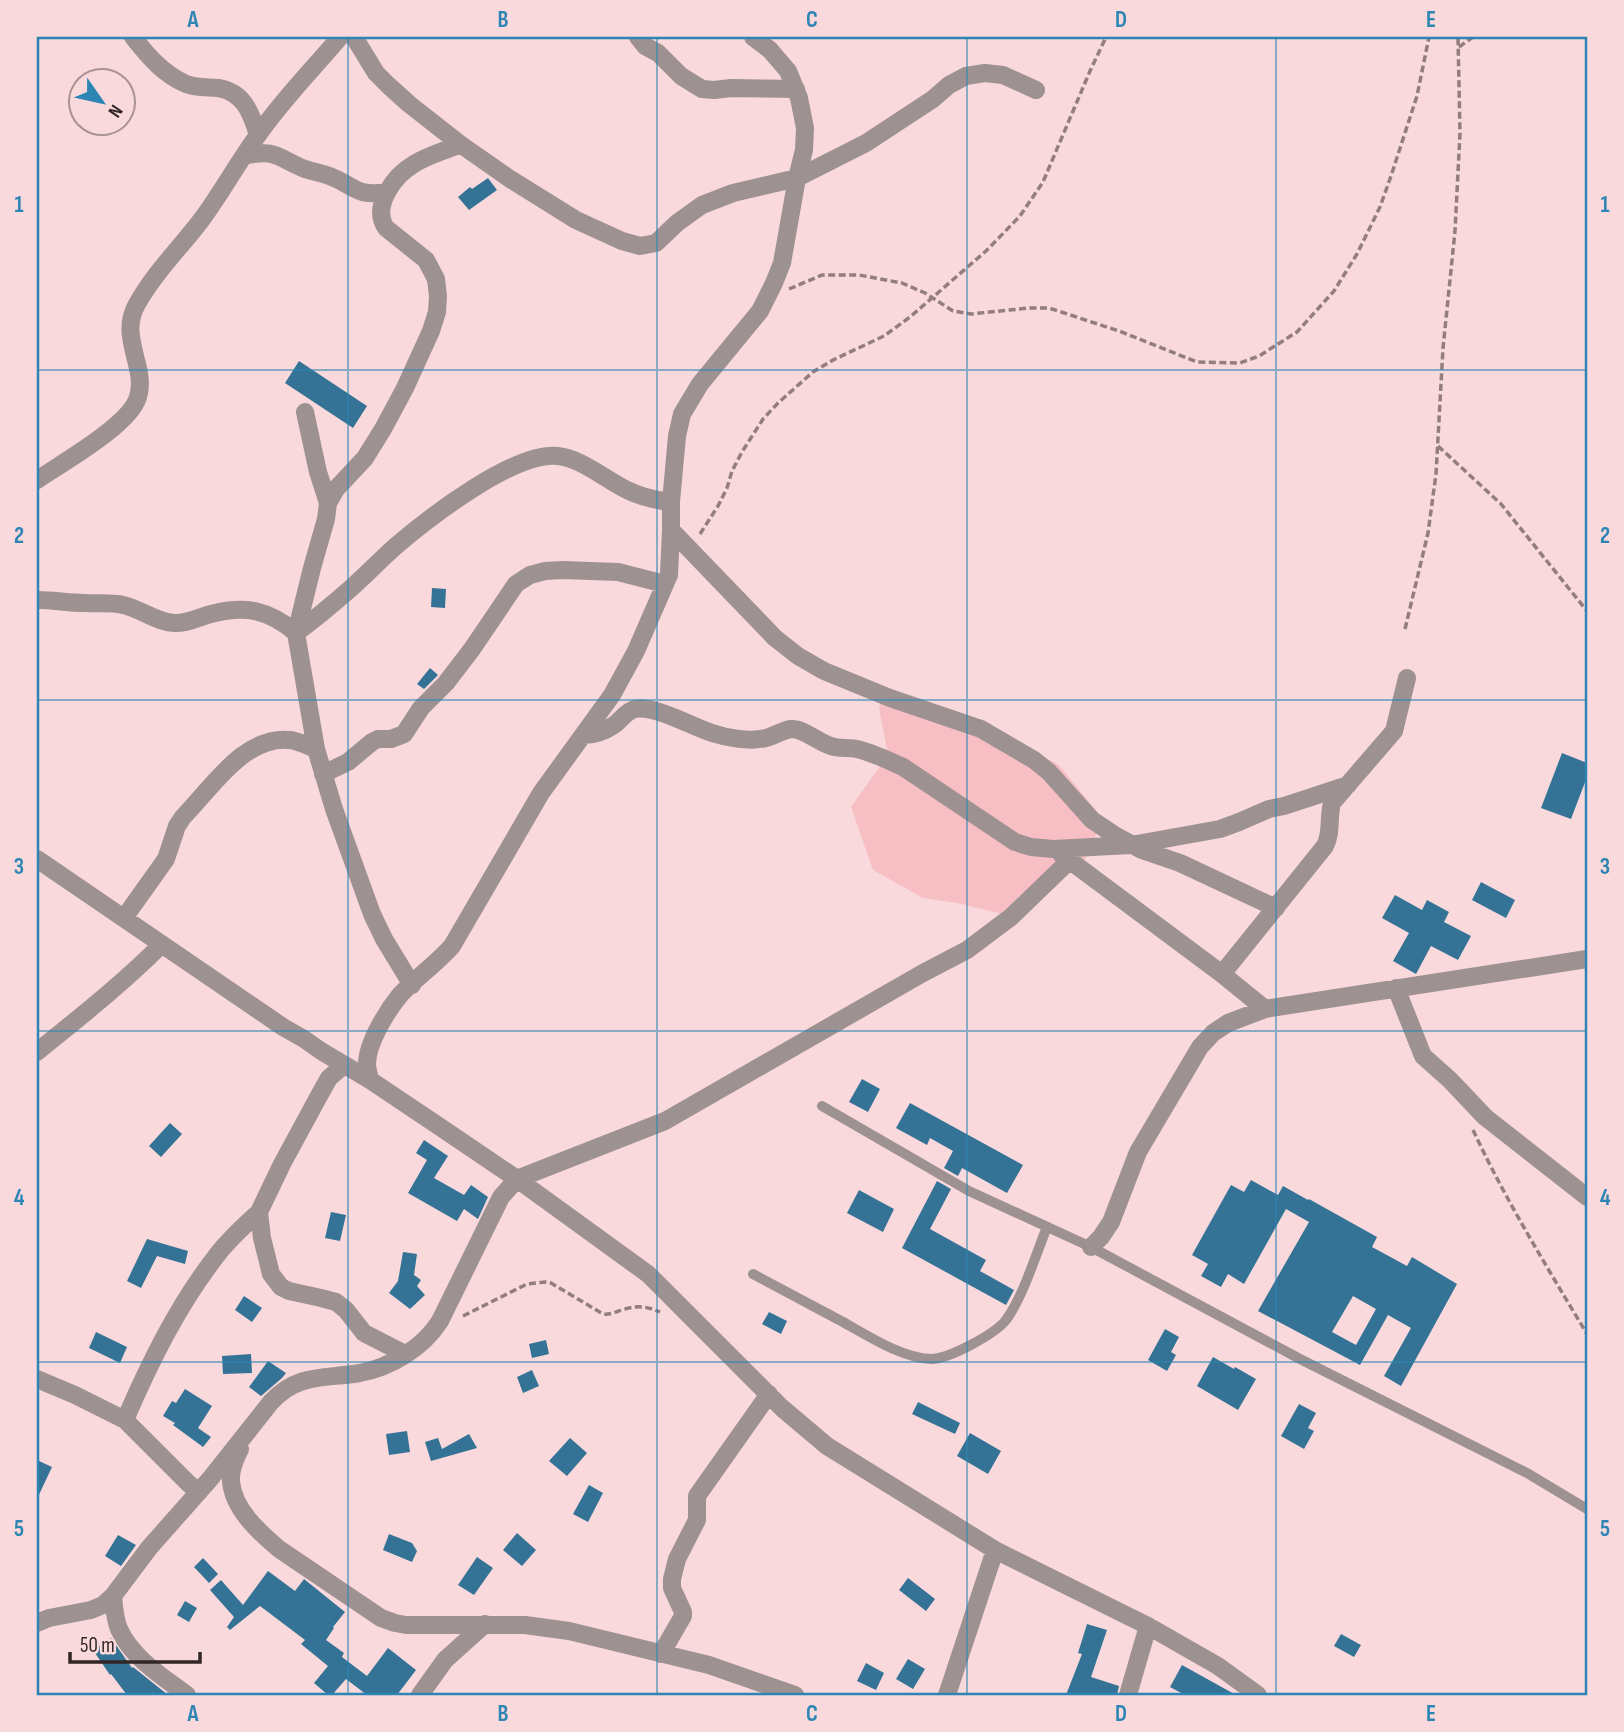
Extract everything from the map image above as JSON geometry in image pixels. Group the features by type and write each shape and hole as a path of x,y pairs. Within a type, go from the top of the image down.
{"street":[{"path":"133,37 147,55 171,76 196,88 224,89 237,95 251,115 258,135"},
{"path":"37,480 102,436 129,414 138,399 140,387 129,321 136,304 202,219 273,114 340,37"},
{"path":"354,37 376,73 409,104 460,144 510,179 576,219 622,242 640,246 656,243 702,205 733,193 797,178 866,143 966,76 985,73 1003,75 1036,90"},
{"path":"638,37 681,76 702,89 796,89"},
{"path":"370,1080 367,1064 373,1039 400,996 453,946 541,793 612,695 636,651 665,584 668,575 677,436 682,414 700,384 760,311 774,284 782,263 804,150 805,128 799,98 788,71 770,50 753,37"},
{"path":"412,985 372,914 334,809 316,749 296,633 328,503 336,489 365,458 383,429 410,376 437,312 439,296 436,279 426,260 386,228 381,215 382,204 387,192 413,164 460,144"},
{"path":"244,156 258,152 273,153 301,167 329,176 361,193 387,192"},
{"path":"305,412 317,472 328,503"},
{"path":"296,633 354,586 406,537 456,499 513,465 542,456 559,456 576,461 648,499 671,502"},
{"path":"671,530 775,638 799,656 824,671 890,698 981,729 1034,760 1049,772 1092,820 1131,845 1180,863 1276,908"},
{"path":"323,774 348,762 378,739 391,739 404,734 421,708 472,649 516,584 530,575 563,570 618,572 665,584"},
{"path":"37,600 122,605 174,623 237,610 259,611 282,621 296,633"},
{"path":"1222,974 1327,844 1331,808 1394,731 1407,678"},
{"path":"584,735 602,732 634,709 656,712 715,734 740,738 756,740 790,729 797,730 831,746 856,748 888,759 903,766 1015,842 1053,849 1131,845 1220,829 1269,809 1348,785"},
{"path":"124,918 166,859 177,826 183,817 240,757 259,745 279,740 296,741 316,749"},
{"path":"1053,849 1265,1009"},
{"path":"37,859 161,945 517,1179 648,1274 782,1408 827,1446 995,1550 1148,1626 1218,1666 1258,1695"},
{"path":"38,1618 91,1610 103,1605 113,1596 149,1548 284,1389 292,1384 360,1373 394,1362 423,1342 435,1329 501,1197 517,1179 665,1121 967,950 1011,917 1070,860"},
{"path":"37,1052 101,1002 161,945"},
{"path":"1091,1247 1111,1222 1138,1152 1200,1047 1213,1033 1228,1023 1265,1009 1587,958"},
{"path":"1396,988 1423,1056 1485,1117 1587,1197"},
{"path":"125,1420 171,1324 216,1255 259,1212 329,1078 344,1065"},
{"path":"259,1212 268,1265 281,1287 289,1292 335,1302 346,1310 364,1333 405,1354"},
{"path":"37,1379 125,1420 199,1492"},
{"path":"661,1654 683,1616 671,1588 672,1579 677,1559 697,1520 697,1496 769,1394"},
{"path":"247,1433 232,1468 231,1482 250,1521 265,1537 381,1618 406,1625 525,1625 569,1631 709,1665 795,1695"},
{"path":"947,1695 995,1550"},
{"path":"113,1596 117,1627 128,1646 187,1695"},
{"path":"420,1695 445,1660 485,1624"},
{"path":"1128,1695 1148,1626"}],"lane":[{"path":"822,1106 970,1191 1091,1247 1300,1359 1527,1473 1587,1509"},
{"path":"753,1274 888,1347 924,1358 941,1358 989,1334 1007,1319 1016,1304 1047,1227"}],"path":[{"path":"690,548 718,506 742,452 763,419 778,403 813,372 884,336 911,317 986,251 1020,216 1043,182 1106,37"},
{"path":"786,290 822,275 859,275 902,283 925,293 953,311 971,314 1049,308 1119,331 1197,362 1240,363 1259,356 1297,332 1334,290 1357,254 1380,207 1391,176 1417,96 1429,37"},
{"path":"1405,629 1428,533 1436,474 1460,133 1458,37"},
{"path":"1459,47 1473,37"},
{"path":"1438,446 1501,504 1587,611"},
{"path":"1472,1129 1531,1241 1587,1334"},
{"path":"457,1320 527,1284 545,1282 603,1314 639,1306 663,1313"}],"shaded area":[{"path":"881,703 970,717 1059,765 1099,814 1098,831 1082,866 1055,876 1011,916 923,898 873,870 851,807 888,755 879,708"}],"building":[{"path":"488,178 497,190 469,210 458,197"},
{"path":"299,361 367,406 353,428 285,383"},
{"path":"432,588 446,589 445,608 431,607"},
{"path":"430,668 438,675 424,689 417,684"},
{"path":"1562,753 1587,763 1587,777 1571,819 1541,808"},
{"path":"1481,882 1515,900 1506,918 1472,900"},
{"path":"1395,895 1422,910 1427,900 1449,912 1444,922 1471,936 1458,960 1431,946 1416,974 1393,961 1409,933 1382,918"},
{"path":"862,1079 880,1089 868,1112 849,1102"},
{"path":"910,1103 1023,1165 1007,1193 962,1168 958,1176 944,1168 953,1151 930,1138 927,1145 896,1128"},
{"path":"170,1123 182,1134 161,1157 149,1146"},
{"path":"424,1140 448,1156 434,1178 464,1195 471,1185 488,1197 478,1219 464,1209 457,1221 408,1193 427,1160 416,1153"},
{"path":"1251,1180 1278,1195 1283,1186 1377,1237 1372,1247 1407,1266 1412,1257 1457,1284 1401,1386 1384,1376 1411,1328 1388,1315 1360,1365 1258,1311 1309,1222 1286,1209 1244,1284 1228,1274 1221,1287 1201,1276 1208,1264 1192,1255 1231,1185 1244,1192","holes":["1353,1296 1376,1309 1356,1345 1332,1332"]},
{"path":"937,1181 951,1189 930,1229 986,1260 980,1271 1014,1290 1006,1305 902,1248"},
{"path":"859,1190 894,1209 883,1232 847,1213"},
{"path":"331,1212 346,1215 340,1241 325,1238"},
{"path":"147,1239 188,1251 185,1264 157,1256 141,1288 127,1281"},
{"path":"403,1252 417,1254 414,1275 421,1280 417,1286 425,1295 410,1309 389,1293 398,1281"},
{"path":"244,1296 262,1308 252,1322 235,1310"},
{"path":"769,1312 787,1321 781,1334 762,1324"},
{"path":"1165,1329 1179,1337 1171,1352 1176,1355 1167,1371 1148,1360"},
{"path":"96,1332 127,1347 120,1363 89,1348"},
{"path":"546,1340 549,1354 532,1358 529,1344"},
{"path":"251,1354 252,1373 223,1374 222,1356"},
{"path":"1213,1357 1256,1379 1238,1410 1197,1386"},
{"path":"268,1361 286,1373 261,1396 249,1387"},
{"path":"532,1370 539,1386 523,1393 517,1377"},
{"path":"185,1389 212,1406 198,1428 211,1437 203,1447 163,1416 172,1401 176,1403"},
{"path":"918,1402 960,1423 955,1434 912,1414"},
{"path":"1299,1404 1316,1413 1308,1428 1314,1431 1304,1449 1281,1436"},
{"path":"407,1431 410,1452 389,1455 386,1434"},
{"path":"970,1433 1001,1451 988,1474 957,1456"},
{"path":"469,1434 477,1448 431,1461 425,1442 438,1438 442,1449"},
{"path":"570,1438 587,1453 567,1476 549,1461"},
{"path":"37,1460 52,1467 37,1499"},
{"path":"589,1485 603,1493 588,1522 573,1514"},
{"path":"517,1533 536,1550 522,1566 503,1550"},
{"path":"389,1534 412,1543 417,1551 412,1562 383,1550"},
{"path":"118,1535 136,1545 121,1566 105,1556"},
{"path":"477,1557 493,1568 474,1595 458,1585"},
{"path":"203,1558 218,1574 209,1583 194,1567"},
{"path":"268,1571 295,1591 304,1579 345,1612 326,1640 344,1653 342,1657 367,1676 388,1648 416,1670 397,1695 367,1695 346,1679 332,1695 328,1695 314,1683 328,1666 301,1644 305,1640 260,1606 230,1630 227,1627 234,1617 210,1590 221,1580 243,1605"},
{"path":"908,1578 935,1599 926,1611 899,1590"},
{"path":"185,1601 197,1608 189,1622 177,1615"},
{"path":"1087,1624 1107,1630 1091,1677 1119,1686 1117,1695 1066,1695 1082,1654 1078,1653"},
{"path":"1341,1634 1361,1645 1354,1657 1334,1646"},
{"path":"111,1638 132,1668 168,1695 127,1695 93,1650"},
{"path":"908,1659 925,1669 913,1689 896,1679"},
{"path":"866,1663 884,1673 876,1690 857,1681"},
{"path":"1182,1665 1236,1695 1185,1695 1170,1687"}]}
